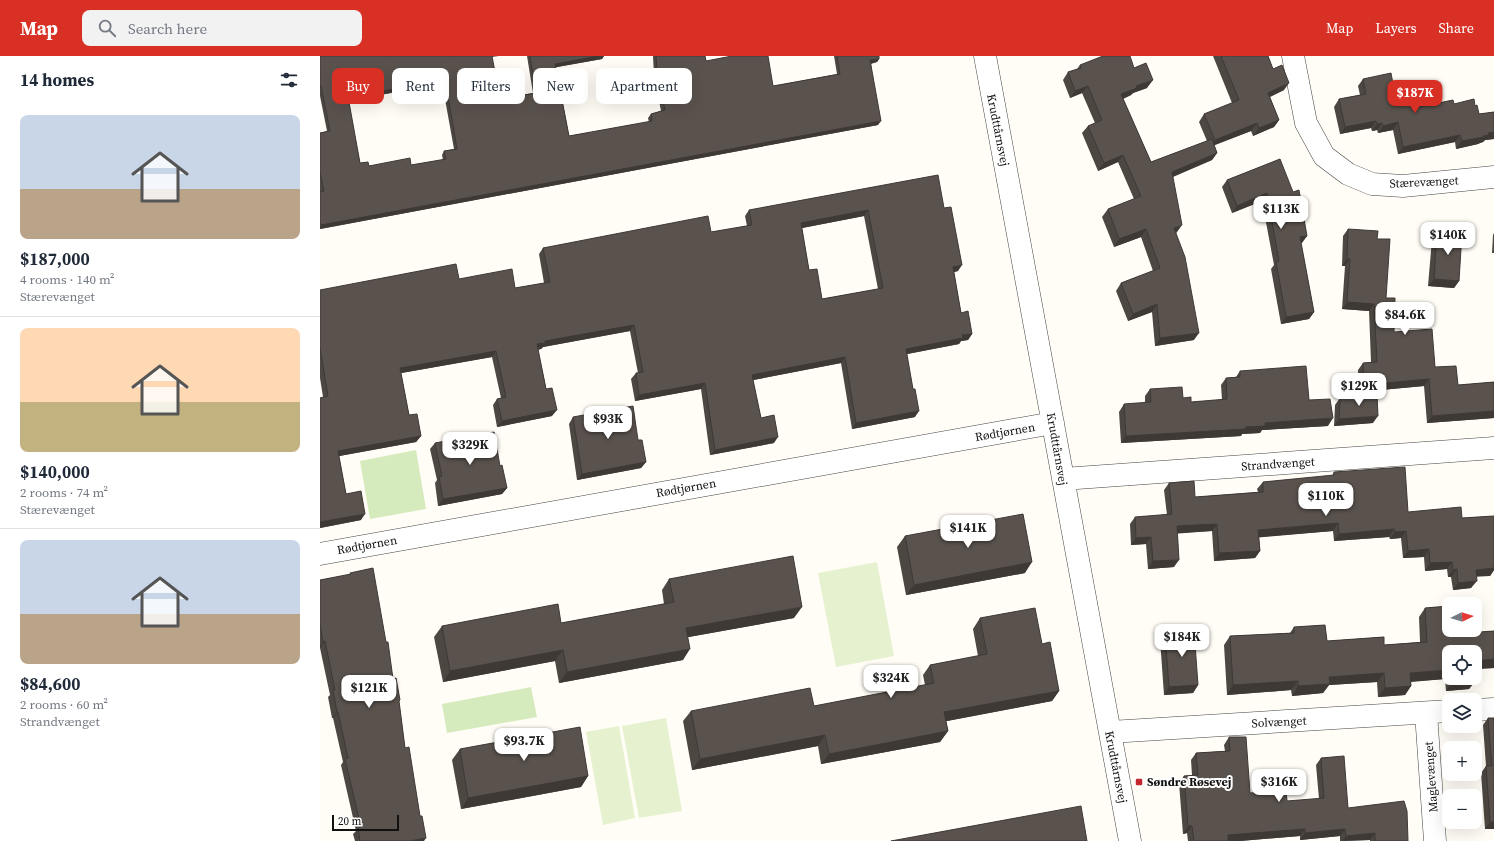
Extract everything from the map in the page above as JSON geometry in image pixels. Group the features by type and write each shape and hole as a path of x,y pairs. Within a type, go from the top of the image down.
{"street":[{"name":"Krudttårnsvej","path":"985,56 1130,841"},
{"name":"Stærevænget","path":"1293,56 1306,123 1324,156 1348,174 1372,184 1403,186 1494,177"},
{"name":"Rødtjørnen","path":"320,554 1053,423"},
{"name":"Strandvænget","path":"1063,479 1494,448"},
{"path":"1482,710 1494,709"},
{"name":"Solvænget","path":"1110,732 1442,712"},
{"name":"Maglevænget","path":"1426,713 1435,841"}],"green space":[{"path":"416,450 426,509 370,519 360,461"},
{"path":"877,562 894,656 836,667 818,573"},
{"path":"531,687 537,717 447,733 442,704"},
{"path":"666,718 682,811 639,818 622,726"},
{"path":"619,726 635,818 603,825 586,732"}],"building":[{"path":"320,56 492,56 494,68 457,68 457,104 525,104 525,95 533,94 533,104 563,104 569,136 652,121 651,114 665,110 664,104 692,104 692,68 657,68 656,56 705,56 706,61 732,56 768,56 773,86 840,74 837,56 879,56 879,59 870,60 881,121 321,225 320,192 324,191 320,172 320,133 330,131 321,86","holes":["332,68 384,68 384,91 392,89 392,68 449,68 449,102 457,149 444,151 446,159 411,165 410,158 369,166 368,162 360,163 349,104 332,104"]},
{"path":"530,56 598,56 555,64 556,68 533,68 533,74"},
{"path":"1103,56 1130,56 1134,68 1146,63 1153,80 1136,86 1137,88 1121,94 1151,162 1212,139 1217,153 1172,172 1182,225 1174,228 1185,257 1199,333 1160,338 1157,304 1133,314 1121,283 1160,268 1146,229 1119,239 1108,209 1141,196 1123,155 1104,163 1088,126 1102,120 1088,86 1075,91 1068,72 1081,68 1080,65"},
{"path":"1221,56 1268,56 1273,69 1282,65 1289,83 1268,93 1279,120 1259,128 1257,123 1215,140 1204,114 1239,100"},
{"path":"1391,73 1396,100 1417,96 1419,107 1453,100 1454,104 1474,99 1475,106 1477,105 1479,114 1494,112 1494,132 1488,133 1489,135 1483,136 1484,137 1462,141 1460,135 1403,147 1398,122 1383,126 1382,123 1377,124 1376,121 1345,127 1339,99 1366,94 1363,79"},
{"path":"1280,159 1293,192 1299,190 1307,236 1300,237 1314,312 1286,317 1276,262 1279,261 1267,193 1237,206 1227,180"},
{"path":"938,175 944,208 951,207 962,265 953,267 961,313 968,311 972,334 962,335 963,338 906,349 913,389 915,389 919,411 856,423 845,357 752,375 761,418 774,415 778,437 715,450 705,383 639,395 636,373 643,372 634,325 545,341 545,343 537,344 546,389 552,388 557,410 502,421 497,399 506,397 496,351 400,368 409,415 417,414 421,436 338,451 346,494 361,491 365,514 320,522 320,398 328,396 320,348 320,290 456,264 459,279 512,269 515,288 550,282 543,248 708,216 711,232 752,225 749,210","holes":["868,210 883,288 822,299 817,269 809,270 801,223"]},
{"path":"1348,229 1378,231 1377,239 1390,239 1386,298 1395,298 1394,332 1432,329 1435,367 1456,366 1458,385 1494,382 1494,411 1432,416 1429,379 1364,385 1363,363 1377,362 1374,304 1347,302 1350,259 1347,259"},
{"path":"1437,232 1462,233 1459,281 1434,279"},
{"path":"1306,366 1309,400 1330,399 1333,418 1265,423 1265,426 1246,427 1246,429 1126,436 1124,404 1151,402 1150,389 1182,387 1183,398 1191,397 1191,402 1227,399 1226,378 1240,377 1240,371"},
{"path":"1377,395 1378,416 1339,419 1340,398"},
{"path":"633,406 638,440 642,440 646,462 582,474 573,417"},
{"path":"494,432 500,466 502,465 507,488 443,499 439,477 442,476 435,443"},
{"path":"1405,467 1408,512 1461,507 1462,518 1494,516 1494,568 1476,570 1477,581 1458,583 1457,569 1453,570 1452,562 1430,563 1429,549 1408,551 1406,531 1395,532 1394,529 1339,534 1338,523 1258,530 1260,551 1219,553 1217,524 1177,526 1179,560 1153,561 1151,537 1136,538 1135,517 1172,514 1169,483 1194,481 1195,497 1263,492 1263,482 1334,475 1334,472"},
{"path":"1023,514 1032,562 914,585 905,536"},
{"path":"793,556 802,607 686,628 690,649 567,672 563,650 450,671 442,626 558,604 561,623 674,602 669,579"},
{"path":"373,568 386,642 388,642 393,679 396,678 400,700 405,748 409,747 420,816 422,816 426,838 410,841 360,841 358,828 361,827 345,759 348,758 337,712 333,690 335,690 325,641 323,642 320,624 320,580"},
{"path":"1442,607 1442,637 1482,637 1482,632 1494,631 1494,659 1482,660 1482,645 1442,645 1442,671 1410,673 1411,686 1385,688 1384,673 1329,677 1330,684 1298,686 1298,681 1233,685 1230,636 1294,633 1294,627 1325,625 1327,641 1384,637 1384,645 1427,642 1425,608"},
{"path":"1035,608 1042,644 1050,642 1059,691 944,712 948,731 829,754 825,735 700,759 691,711 810,688 814,706 934,683 930,665 987,654 980,618"},
{"path":"1194,630 1198,685 1169,687 1165,632"},
{"path":"1488,718 1494,718 1494,822 1490,822 1486,766 1492,766"},
{"path":"580,727 588,776 468,798 460,749"},
{"path":"1229,737 1246,737 1250,793 1286,790 1287,801 1324,798 1321,758 1344,756 1348,808 1404,801 1407,811 1408,841 1375,841 1375,833 1346,836 1345,829 1305,833 1305,829 1228,835 1228,841 1194,841 1192,826 1188,826 1184,776 1198,775 1196,753 1230,751"},
{"path":"1081,806 1087,841 891,841"}],"place":[{"name":"Søndre Røsevej","path":"1139,782"}]}
